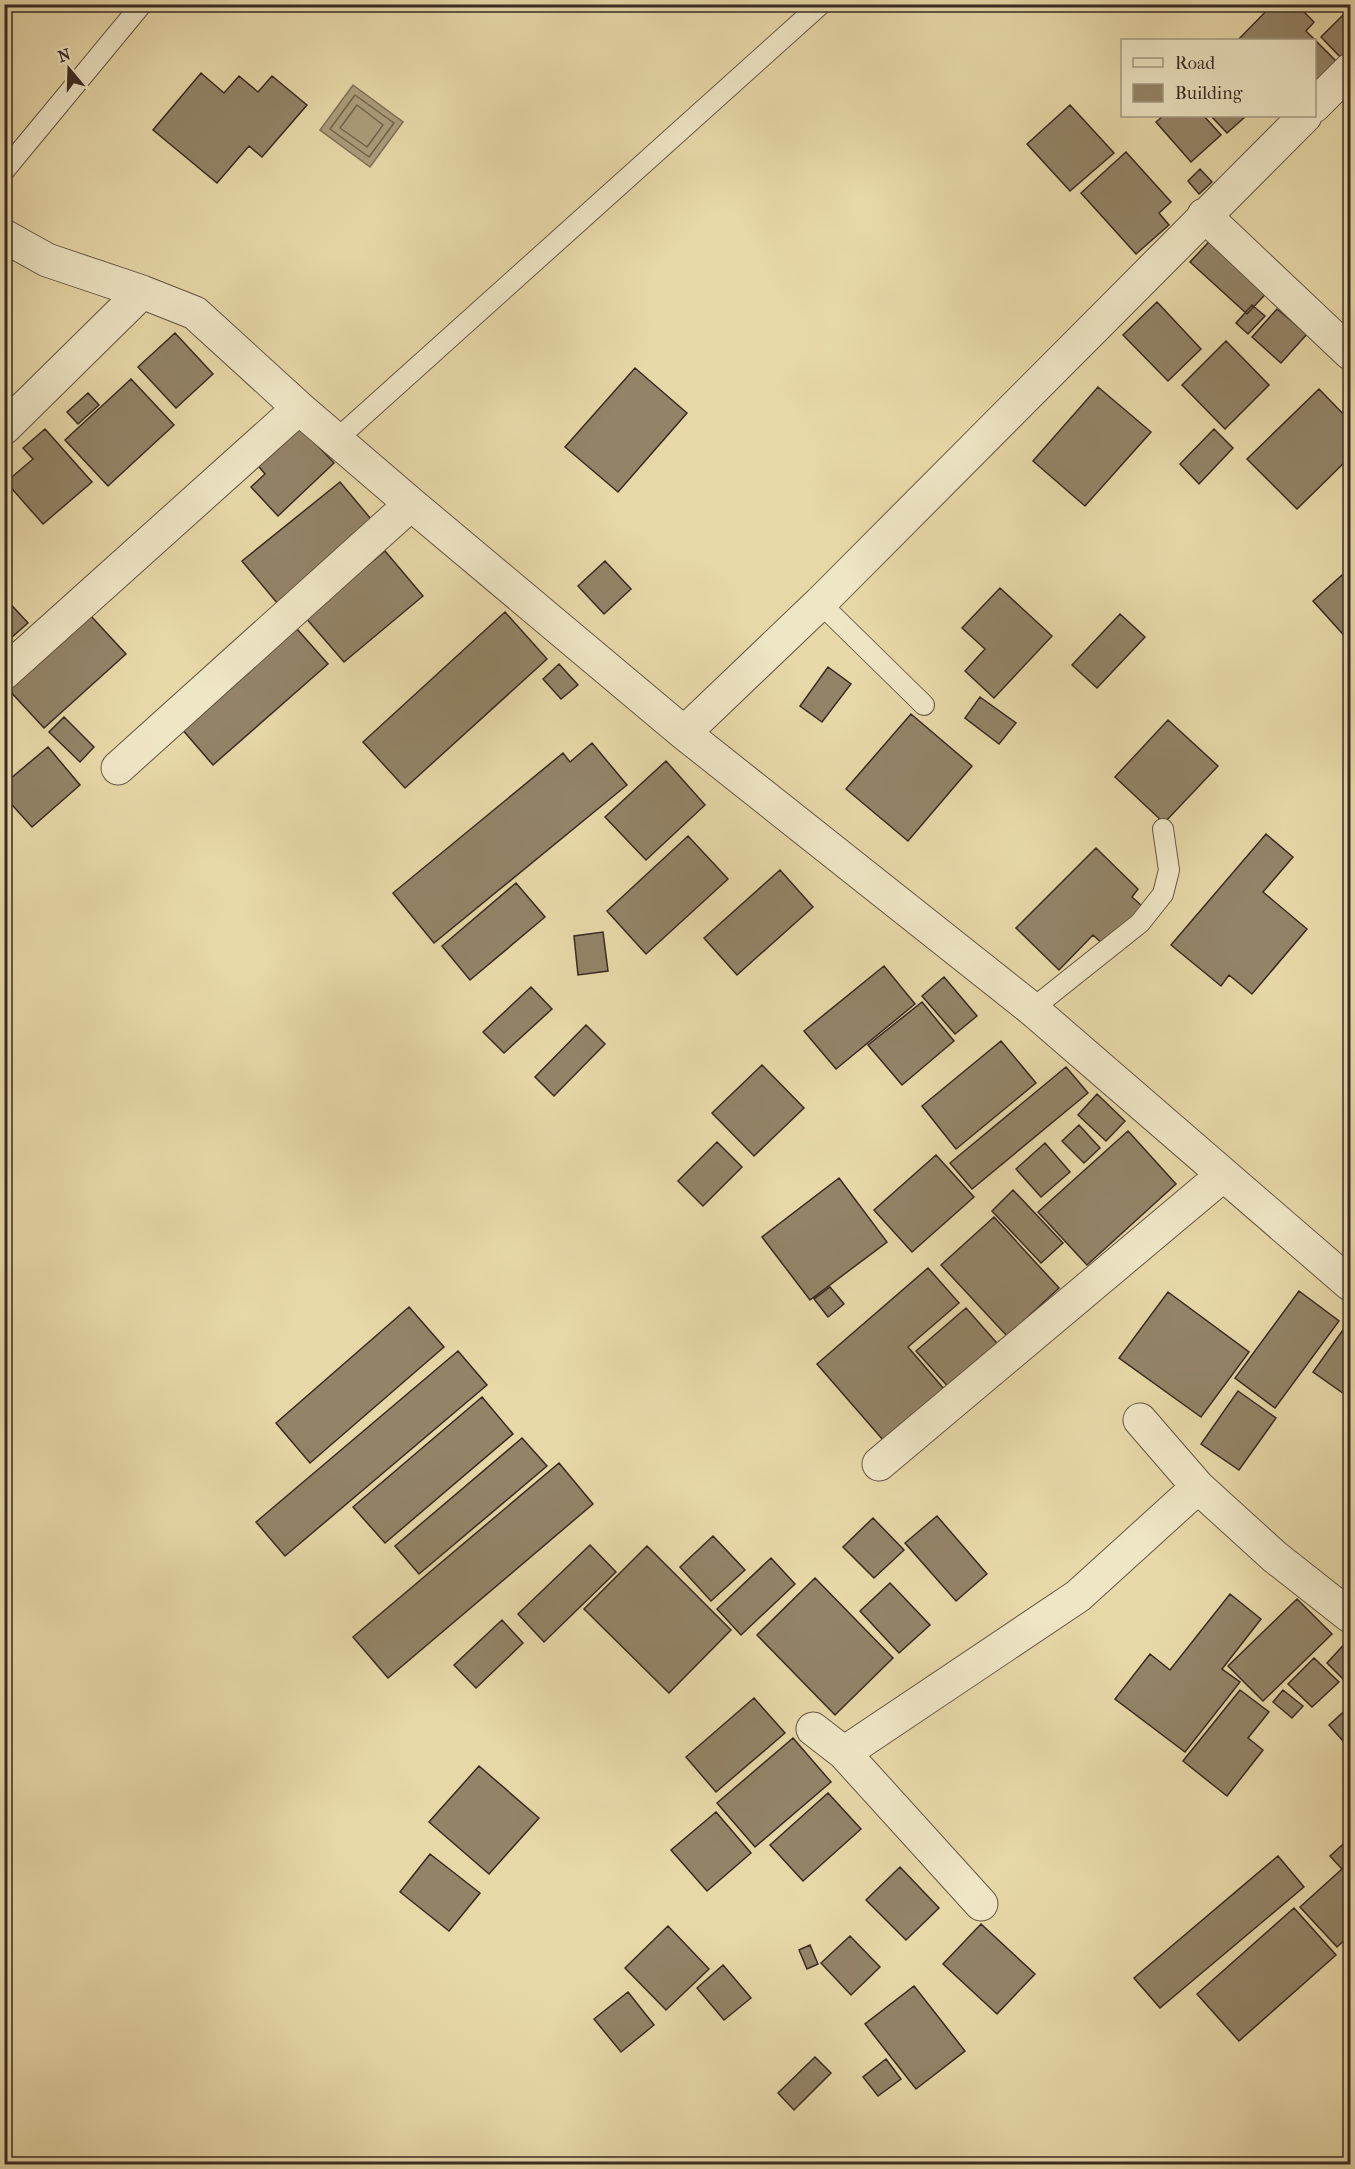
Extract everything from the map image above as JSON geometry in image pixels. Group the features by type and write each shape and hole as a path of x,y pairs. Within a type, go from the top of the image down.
{"street":[{"path":"1316,104 1350,70"},
{"path":"684,734 820,603 1304,117"},
{"path":"1204,215 1350,353"},
{"path":"4,236 47,260 142,292 195,313 299,408 684,734 1032,1009 1350,1284"},
{"path":"4,429 142,292"},
{"path":"4,673 299,408"},
{"path":"118,768 411,504"},
{"path":"879,1464 1223,1175"},
{"path":"1140,1420 1198,1487 1275,1557 1350,1616"},
{"path":"844,1753 1078,1596 1198,1487"},
{"path":"813,1729 844,1753 981,1904"}],"lane":[{"path":"4,171 142,4"},
{"path":"337,439 821,4"},
{"path":"820,603 924,705"},
{"path":"1032,1009 1140,923 1163,894 1169,870 1163,829"}],"water":[{"path":"353,85 403,122 370,167 320,130"}],"building":[{"path":"1273,4 1296,4 1314,22 1306,31 1314,39 1239,39"},
{"path":"1346,12 1350,16 1350,60 1347,64 1321,37"},
{"path":"1316,41 1343,68 1323,88 1316,81"},
{"path":"201,73 224,93 239,76 258,92 272,76 307,105 262,157 249,146 217,183 153,130"},
{"path":"1070,105 1114,153 1070,191 1027,144"},
{"path":"1162,117 1205,117 1221,135 1191,162 1156,122"},
{"path":"1212,117 1245,117 1227,133"},
{"path":"1126,152 1171,202 1159,213 1169,225 1136,254 1081,193"},
{"path":"1200,169 1212,182 1199,194 1188,181"},
{"path":"1219,231 1276,283 1247,314 1190,262"},
{"path":"1157,302 1201,349 1168,381 1123,335"},
{"path":"1252,305 1265,316 1248,334 1236,323"},
{"path":"1277,309 1307,334 1281,363 1252,337"},
{"path":"175,333 213,374 176,408 138,367"},
{"path":"1226,341 1269,385 1225,429 1182,385"},
{"path":"635,368 687,413 618,492 565,447"},
{"path":"131,379 174,425 108,486 65,440"},
{"path":"1098,387 1151,432 1085,506 1033,461"},
{"path":"1319,389 1350,421 1350,457 1297,509 1247,459"},
{"path":"88,393 99,405 78,424 67,412"},
{"path":"296,423 334,463 278,516 251,487 265,474 255,462"},
{"path":"45,429 92,482 43,524 6,482 33,459 23,448"},
{"path":"1214,429 1233,448 1199,484 1180,464"},
{"path":"340,482 376,525 278,604 242,561"},
{"path":"385,551 423,596 344,662 305,617"},
{"path":"605,561 631,589 604,614 578,586"},
{"path":"1350,568 1350,642 1313,601"},
{"path":"1000,588 1052,636 994,698 965,671 985,649 962,628"},
{"path":"4,597 28,623 4,644"},
{"path":"505,612 547,659 405,788 363,742"},
{"path":"1120,614 1145,637 1097,688 1072,665"},
{"path":"90,615 126,654 44,728 8,689"},
{"path":"289,620 328,664 213,765 175,721"},
{"path":"559,664 578,685 561,699 543,679"},
{"path":"828,667 851,684 822,722 800,706"},
{"path":"980,697 1016,723 999,744 965,718"},
{"path":"911,714 972,766 908,841 846,789"},
{"path":"64,717 94,747 80,762 49,732"},
{"path":"1168,720 1218,766 1164,823 1115,777"},
{"path":"592,743 627,785 434,943 393,893 563,753 570,762"},
{"path":"48,747 80,785 32,827 4,796 4,784"},
{"path":"666,761 705,805 646,860 605,817"},
{"path":"1266,834 1293,857 1263,892 1307,929 1252,994 1229,975 1221,986 1171,945"},
{"path":"688,836 728,879 646,954 607,911"},
{"path":"1096,848 1138,889 1132,897 1144,908 1106,947 1093,935 1059,970 1016,928"},
{"path":"780,870 813,907 737,975 704,938"},
{"path":"516,883 545,917 470,980 442,946"},
{"path":"603,932 608,971 578,975 574,936"},
{"path":"884,966 915,1004 836,1069 804,1031"},
{"path":"944,977 977,1016 955,1034 922,996"},
{"path":"531,987 552,1009 504,1053 483,1032"},
{"path":"922,1002 954,1041 902,1085 868,1045"},
{"path":"586,1025 605,1044 554,1096 535,1077"},
{"path":"1001,1041 1036,1083 956,1149 922,1106"},
{"path":"762,1065 804,1108 754,1156 712,1113"},
{"path":"1066,1067 1088,1093 972,1189 950,1163"},
{"path":"1097,1094 1125,1121 1106,1141 1078,1115"},
{"path":"1079,1125 1100,1148 1084,1163 1062,1141"},
{"path":"1128,1131 1176,1184 1087,1265 1038,1212"},
{"path":"717,1142 742,1167 703,1206 678,1181"},
{"path":"1045,1143 1070,1172 1041,1197 1016,1169"},
{"path":"936,1155 974,1197 912,1252 874,1210"},
{"path":"839,1178 887,1242 810,1300 762,1237"},
{"path":"1013,1190 1063,1243 1041,1263 992,1211"},
{"path":"994,1217 1059,1288 1007,1336 941,1265"},
{"path":"928,1268 959,1303 908,1347 950,1396 890,1448 817,1364"},
{"path":"830,1287 844,1304 828,1317 814,1299"},
{"path":"1299,1291 1339,1321 1275,1408 1235,1378"},
{"path":"1168,1292 1249,1352 1201,1417 1119,1358"},
{"path":"409,1307 444,1347 310,1463 276,1423"},
{"path":"966,1308 1010,1358 961,1401 916,1351"},
{"path":"1348,1323 1350,1325 1350,1398 1313,1372"},
{"path":"458,1351 487,1385 285,1556 256,1522"},
{"path":"1238,1391 1276,1418 1239,1470 1201,1444"},
{"path":"482,1397 513,1434 385,1543 353,1507"},
{"path":"522,1438 547,1466 419,1574 395,1546"},
{"path":"559,1463 593,1504 388,1678 353,1637"},
{"path":"937,1516 987,1574 956,1601 905,1543"},
{"path":"873,1518 904,1550 874,1578 843,1547"},
{"path":"713,1536 745,1570 711,1601 680,1567"},
{"path":"590,1545 616,1572 544,1642 518,1614"},
{"path":"647,1546 731,1630 669,1693 584,1609"},
{"path":"771,1558 795,1584 741,1635 717,1609"},
{"path":"815,1578 893,1658 835,1715 757,1635"},
{"path":"890,1583 930,1625 899,1653 860,1611"},
{"path":"1230,1594 1261,1619 1222,1669 1240,1682 1185,1752 1115,1699 1150,1654 1170,1670"},
{"path":"1297,1599 1332,1634 1263,1701 1228,1666"},
{"path":"502,1620 523,1643 476,1688 454,1665"},
{"path":"1350,1638 1350,1686 1327,1663"},
{"path":"1314,1658 1339,1682 1312,1707 1288,1684"},
{"path":"1240,1690 1269,1712 1248,1738 1263,1750 1227,1796 1183,1761"},
{"path":"1283,1690 1303,1706 1292,1718 1273,1702"},
{"path":"754,1698 785,1733 716,1792 686,1757"},
{"path":"1350,1706 1350,1749 1329,1725"},
{"path":"793,1738 831,1782 755,1847 717,1803"},
{"path":"479,1766 539,1818 489,1874 429,1822"},
{"path":"828,1793 861,1829 803,1881 770,1845"},
{"path":"716,1812 751,1853 707,1891 671,1850"},
{"path":"1350,1838 1350,1935 1337,1947 1300,1907 1342,1869 1330,1856"},
{"path":"430,1854 480,1893 449,1931 400,1892"},
{"path":"1278,1856 1304,1887 1160,2008 1134,1978"},
{"path":"900,1867 939,1908 906,1940 866,1900"},
{"path":"1294,1908 1336,1955 1239,2041 1197,1994"},
{"path":"981,1924 1035,1974 997,2014 943,1964"},
{"path":"668,1926 709,1969 666,2010 625,1968"},
{"path":"850,1936 880,1967 851,1995 821,1963"},
{"path":"810,1945 818,1964 807,1969 799,1950"},
{"path":"723,1965 751,1998 724,2020 697,1988"},
{"path":"914,1986 965,2051 916,2089 865,2024"},
{"path":"628,1992 654,2025 621,2052 594,2019"},
{"path":"815,2057 831,2073 794,2110 778,2093"},
{"path":"886,2059 901,2079 878,2096 863,2077"}]}
